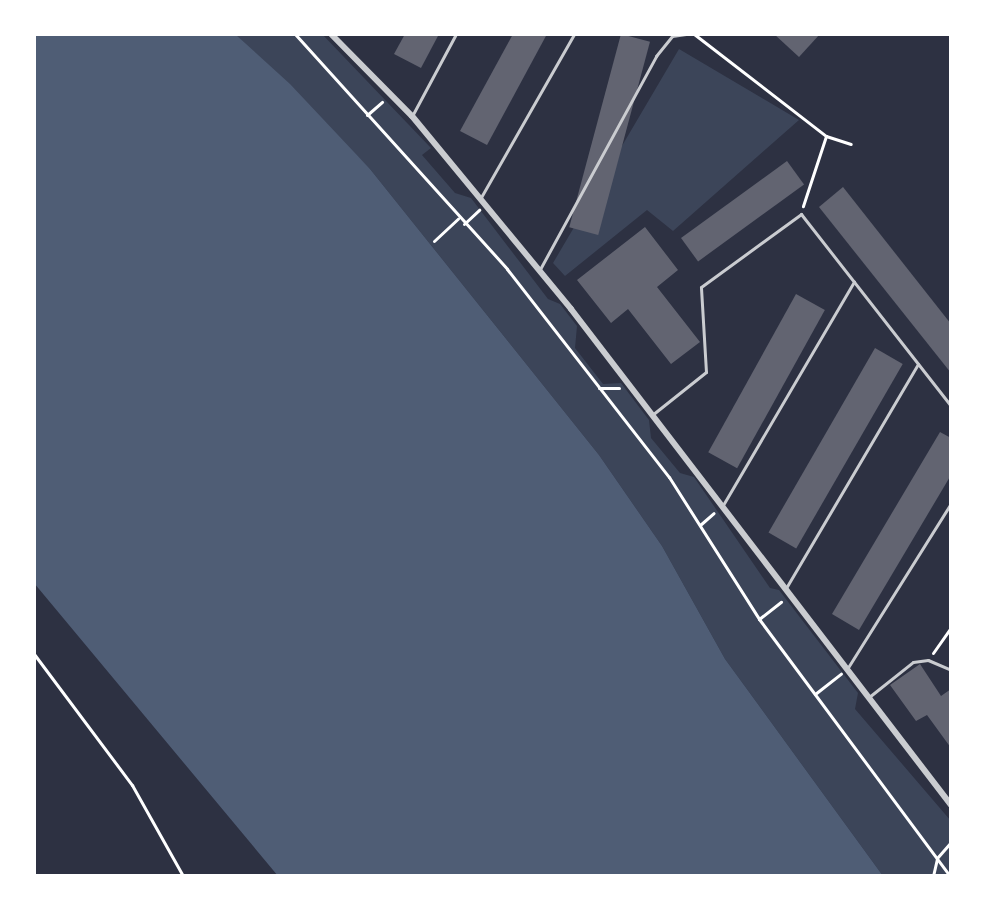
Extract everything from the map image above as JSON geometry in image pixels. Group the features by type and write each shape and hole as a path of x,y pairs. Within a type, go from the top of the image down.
{"street":[{"path":"331,34 412,116 539,271 723,505 951,805"}],"lane":[{"path":"412,116 456,34"},
{"path":"482,202 574,34"},
{"path":"539,271 656,56 672,35 686,34"},
{"path":"652,415 706,372 701,287 801,214 951,406"},
{"path":"723,505 854,282"},
{"path":"785,589 918,364"},
{"path":"847,669 951,503"},
{"path":"868,697 913,662 928,660 951,670"}],"path":[{"path":"295,34 458,219 507,269 700,525 759,619 950,876"},
{"path":"694,34 826,136 851,144"},
{"path":"367,115 381,102"},
{"path":"801,214 826,136"},
{"path":"464,225 482,202"},
{"path":"434,241 458,219"},
{"path":"599,388 632,389"},
{"path":"700,525 723,505"},
{"path":"759,619 772,609"},
{"path":"928,660 951,627"},
{"path":"34,654 132,785 183,876"},
{"path":"815,694 847,669"},
{"path":"933,876 937,858 951,842"}],"shaded area":[{"path":"34,34 235,34 290,84 370,169 599,455 662,546 725,659 883,876 278,876 34,583"},
{"path":"235,34 322,34 431,148 422,155 455,193 471,198 548,299 560,304 577,326 575,348 603,384 621,383 649,420 651,438 680,473 694,477 770,588 779,590 858,693 855,709 951,821 951,876 883,876 725,659 662,546 599,455 370,169"},
{"path":"679,49 799,120 673,231 647,210 565,276 553,263"}],"building":[{"path":"405,34 439,34 421,68 394,54"},
{"path":"513,34 547,34 487,145 460,131"},
{"path":"621,34 650,42 598,235 569,227"},
{"path":"774,34 820,34 799,57"},
{"path":"787,161 804,184 698,261 681,238"},
{"path":"843,187 951,324 951,373 819,207"},
{"path":"645,227 678,270 657,287 700,342 671,364 628,309 611,323 577,280"},
{"path":"796,294 825,310 737,468 708,452"},
{"path":"875,348 903,364 796,548 768,532"},
{"path":"940,432 951,438 951,475 859,630 832,614"},
{"path":"920,664 941,696 951,689 951,748 927,715 916,721 890,685"}]}
